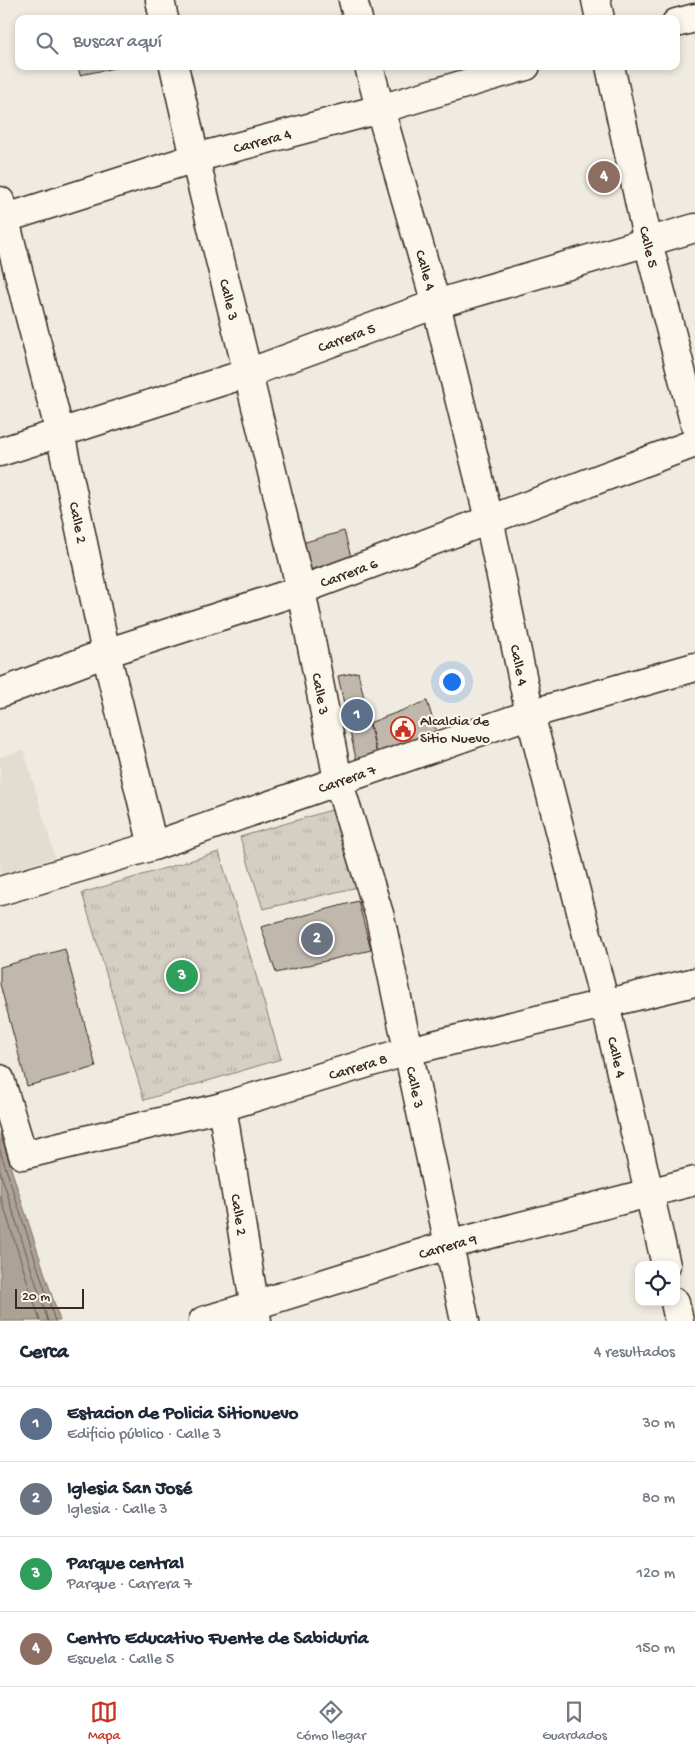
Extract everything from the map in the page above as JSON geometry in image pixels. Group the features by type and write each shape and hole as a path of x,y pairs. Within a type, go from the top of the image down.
{"street":[{"path":"160,0 163,15"},
{"path":"353,0 357,15"},
{"path":"596,0 599,15"},
{"path":"680,22 695,18"},
{"name":"Calle 3","path":"175,70 301,590 338,780 380,917 465,1321"},
{"name":"Calle 4","path":"370,70 436,304 489,519 530,714 605,1004 665,1261"},
{"name":"Carrera 4","path":"2,213 195,158 380,109 512,70"},
{"name":"Calle 5","path":"611,70 648,242 695,425"},
{"name":"Calle 2","path":"2,213 60,433 106,653 153,846"},
{"name":"Carrera 5","path":"0,452 248,373 436,304 695,228"},
{"name":"Carrera 6","path":"0,693 106,653 301,590 695,444"},
{"name":"Carrera 7","path":"0,891 153,846 530,714 695,667"},
{"name":"Carrera 8","path":"0,1079 23,1155 222,1107 408,1051 695,982"},
{"name":"Calle 2","path":"222,1107 255,1313"},
{"name":"Carrera 9","path":"203,1321 255,1313 448,1245 695,1181"},
{"path":"676,1306 679,1321"}],"shaded area":[{"path":"24,750 55,857 0,875 0,757"}],"green space":[{"path":"338,808 358,887 263,909 240,837"},
{"path":"219,852 281,1059 144,1100 82,893"}],"water":[{"path":"0,1134 60,1321 0,1321"}],"building":[{"path":"79,70 104,70 80,75"},
{"path":"344,531 351,557 310,570 302,543"},
{"path":"358,672 377,754 356,759 338,676"},
{"name":"Alcaldia de Sitio Nuevo","path":"427,701 438,736 377,754 369,723"},
{"path":"358,901 371,950 276,973 261,927"},
{"path":"65,949 96,1067 27,1086 0,984 0,967"}],"place":[{"name":"Centro Educativo Fuente de Sabiduria","path":"604,177"},
{"name":"Estacion de Policia Sitionuevo","path":"357,715"},
{"name":"Alcaldia de Sitio Nuevo","path":"403,729"},
{"name":"Iglesia San José","path":"317,939"},
{"name":"Parque central","path":"182,976"}]}
